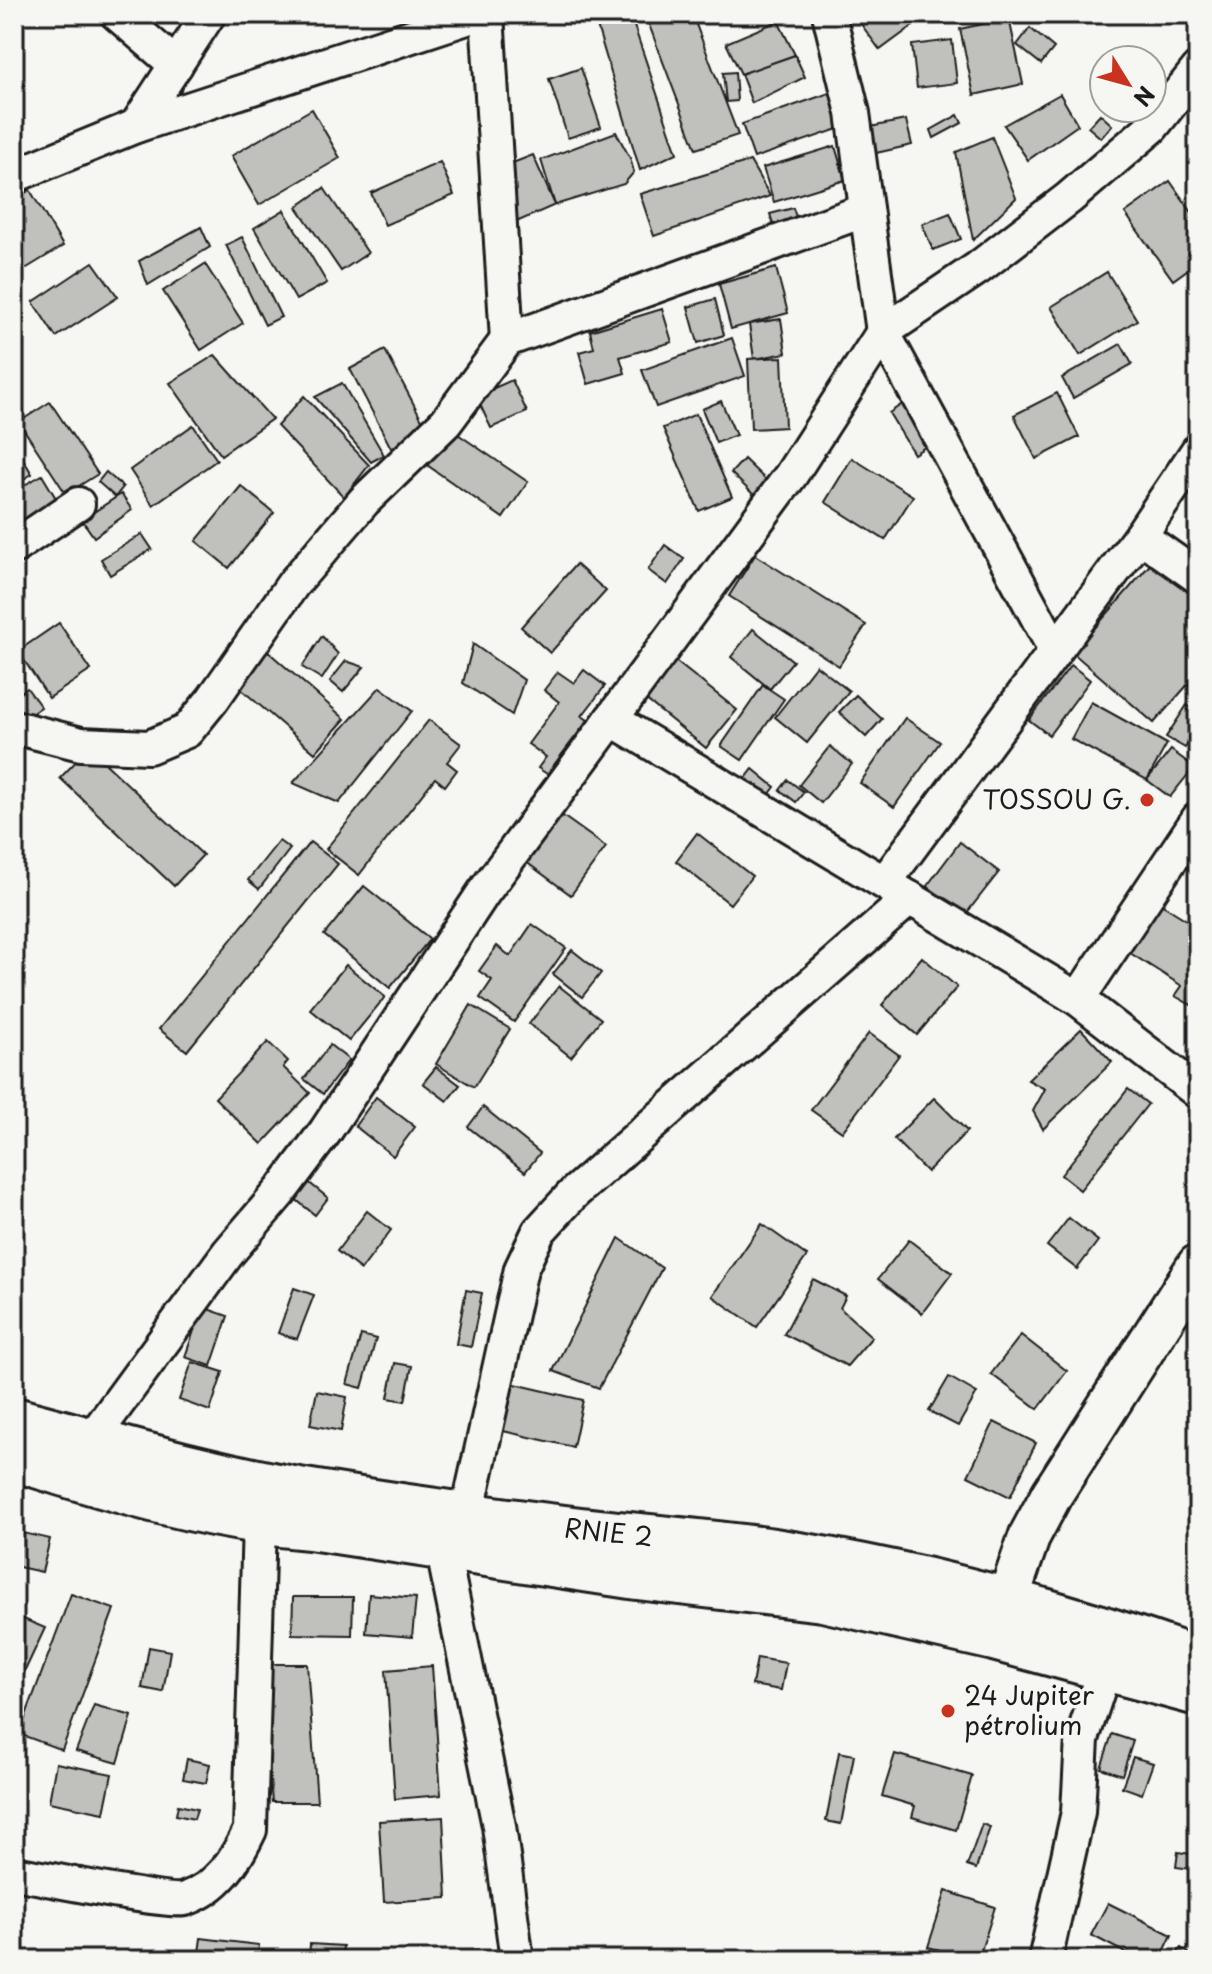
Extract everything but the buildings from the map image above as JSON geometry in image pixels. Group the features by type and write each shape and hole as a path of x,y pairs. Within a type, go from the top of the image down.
{"highway":[{"name":"RNIE 2","path":"14,1420 455,1531"},
{"name":"RNIE 2","path":"14,1458 120,1492 259,1523 455,1531 774,1551 904,1576 1001,1618 1105,1669 1198,1693"},
{"name":"RNIE 2","path":"1001,1618 1109,1629 1198,1660"}],"street":[{"path":"117,14 176,65"},
{"path":"136,126 209,14"},
{"path":"14,176 136,126 479,14"},
{"path":"487,14 507,340"},
{"path":"829,14 853,113 883,332 1055,650"},
{"path":"91,1440 228,1253 280,1192 325,1132 484,892 791,475 883,332 978,268 1069,198 1152,127 1198,69"},
{"path":"14,727 81,744 149,747 187,731 293,584 364,501 446,422 507,340 866,210"},
{"path":"517,1960 455,1531 521,1269 539,1231 574,1193 897,890 1055,650 1140,536 1198,450"},
{"path":"14,547 78,504"},
{"path":"1140,536 1198,577"},
{"path":"611,719 1078,999 1198,1092"},
{"path":"1078,999 1198,819"},
{"path":"1001,1618 1030,1535 1052,1494 1198,1265"},
{"path":"14,1873 181,1901 211,1887 237,1857 250,1830 259,1523"},
{"path":"1045,1960 1078,1812 1082,1739 1105,1669"}],"place":[{"name":"TOSSOU G.","path":"1147,800"},
{"name":"24 Jupiter pétrolium","path":"948,1711"}]}
